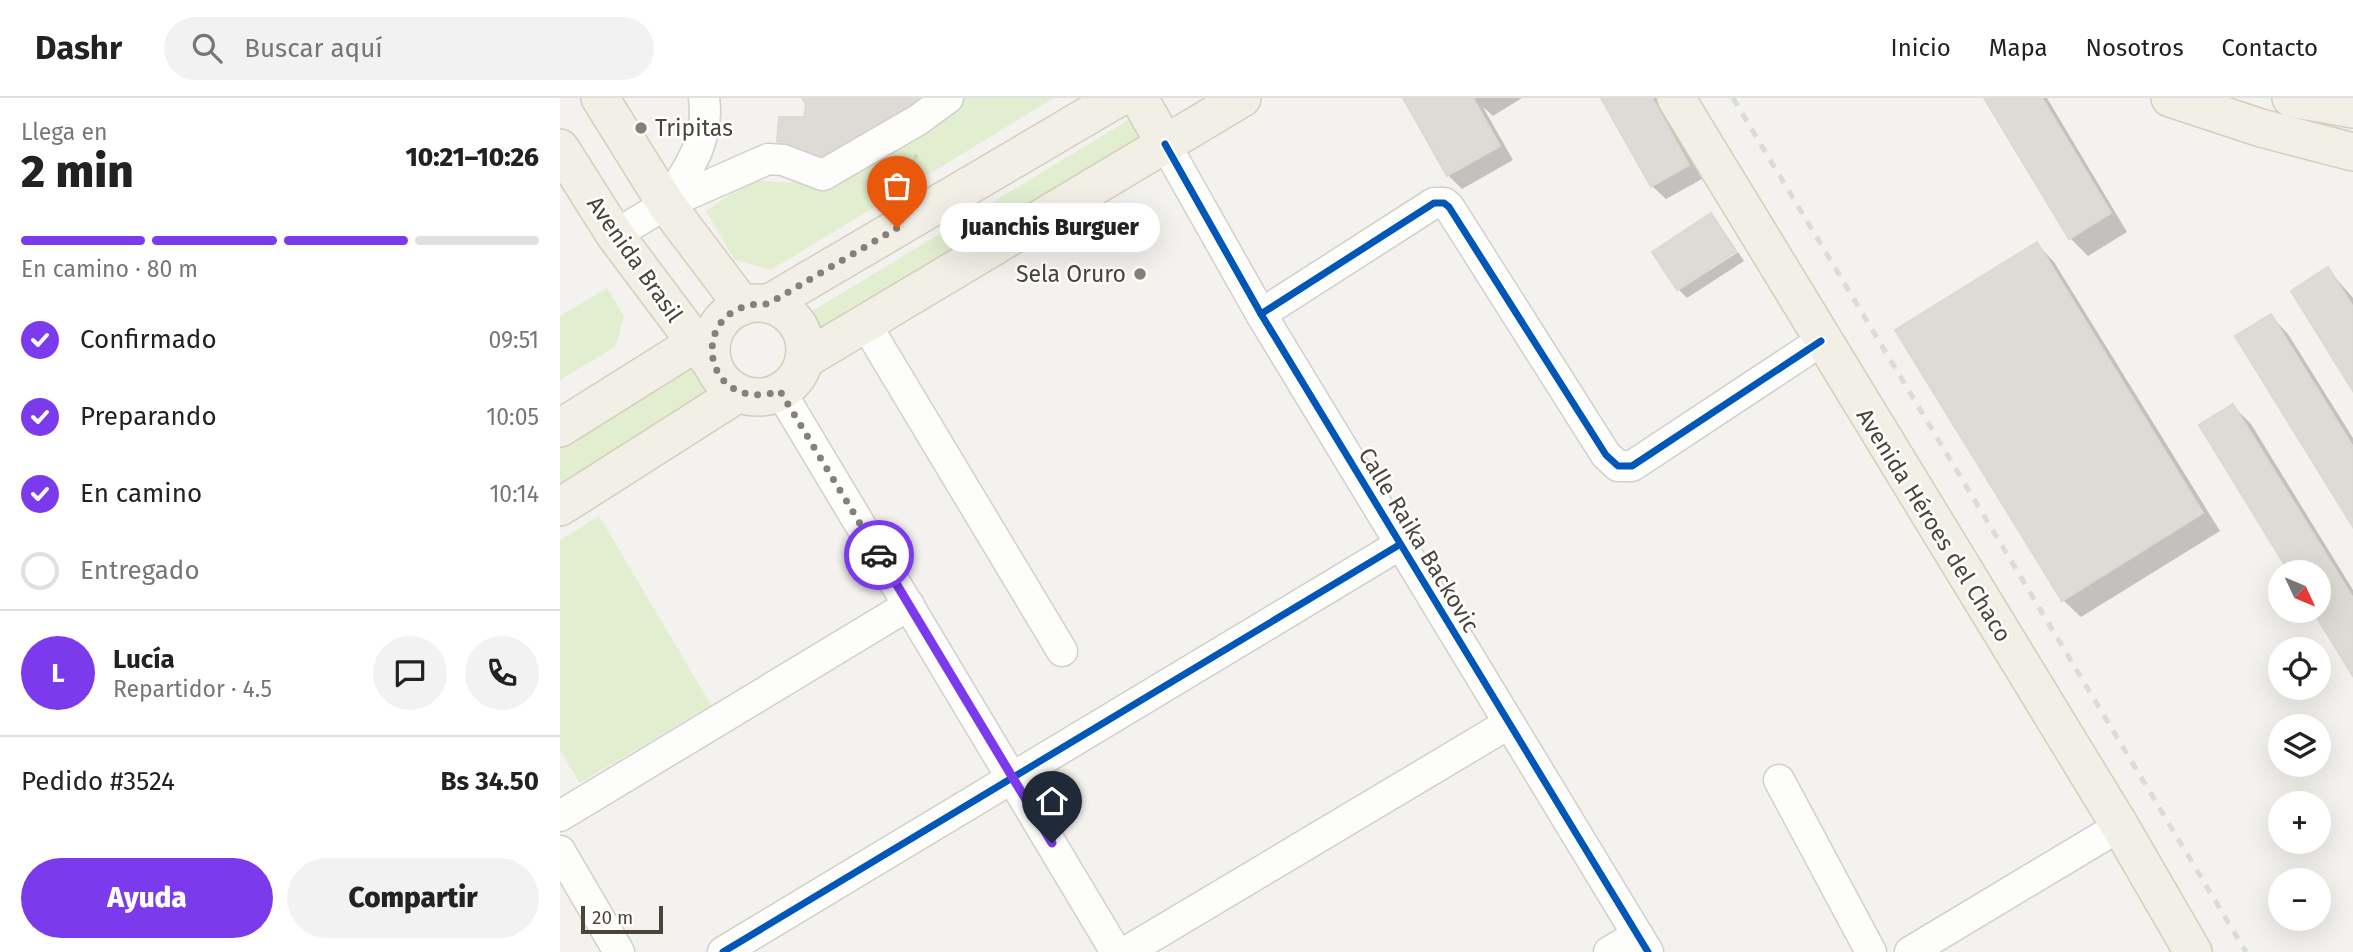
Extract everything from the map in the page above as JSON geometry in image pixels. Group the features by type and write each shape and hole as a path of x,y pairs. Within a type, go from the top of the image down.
{"main road":[{"path":"600,98 666,204 755,305 789,315 797,324 803,335 804,360 795,378 780,391 765,396 740,393 729,387 708,347"},
{"path":"560,428 708,347 725,317 755,305 941,203 1118,98"},
{"name":"Calle Raika Backovic","path":"1139,98 1165,144"},
{"path":"1165,144 1205,98"},
{"path":"804,360 1242,98"},
{"name":"Avenida Héroes del Chaco","path":"1676,98 1821,341 2120,826 2193,952"},
{"path":"2170,98 2262,113 2353,152"},
{"path":"2291,98 2353,110"},
{"name":"Avenida Brasil","path":"560,148 615,235 708,347"},
{"path":"560,508 740,393"}],"street":[{"path":"666,204 693,159 707,121 704,98"},
{"path":"615,235 666,204 768,159 783,160 824,175 918,120 948,98"},
{"name":"Calle Raika Backovic","path":"1165,144 1261,314 1399,545 1643,943"},
{"path":"1261,314 1434,203 1444,203 1606,455 1618,466 1632,467 1821,341"},
{"path":"865,323 1062,651"},
{"path":"780,391 1014,777 1116,952"},
{"path":"723,952 1399,545"},
{"path":"560,816 909,605"},
{"path":"1126,952 1508,724"},
{"path":"1779,780 1871,952"},
{"path":"1910,952 2120,826"},
{"path":"560,851 619,952"},
{"path":"1609,952 1643,943"}],"path":[{"path":"918,120 932,140 912,160 941,203"}],"green space":[{"path":"924,98 1054,98 771,270 735,260 706,211 752,180 788,183 823,175"},
{"path":"1150,107 1164,130 823,336 809,313"},
{"path":"607,288 624,316 615,347 560,380 560,316"},
{"path":"694,365 715,399 560,495 560,447"},
{"path":"599,516 711,705 580,783 560,750 560,540"}],"building":[{"path":"802,98 924,98 825,162 777,141 779,117 804,117 806,104"},
{"path":"1403,98 1473,98 1500,146 1447,176"},
{"path":"1601,98 1652,98 1689,165 1651,187"},
{"path":"1984,98 2042,98 2111,213 2069,239"},
{"path":"1711,213 1736,251 1677,290 1652,252"},
{"path":"2037,242 2203,513 2062,601 1895,330"},
{"path":"2328,267 2353,307 2353,391 2291,291"},
{"path":"2271,314 2353,447 2353,527 2235,336"},
{"path":"2233,404 2329,560 2282,560 2199,425"},
{"path":"2331,562 2353,598 2353,676 2320,623 2331,623"}],"railway":[{"path":"1733,98 2246,952"}],"cycle path":[{"path":"1165,144 1261,314 1648,952"},
{"path":"1261,314 1434,203 1444,203 1606,455 1618,466 1632,466 1821,341"},
{"path":"723,952 1399,545"}],"way so far":[{"path":"879,555 780,391 765,396 740,393 720,378 711,355 716,330 733,310 752,303 768,304 897,228"}],"place":[{"name":"Tripitas","path":"641,128"},
{"name":"Juanchis Burguer","path":"897,228"},
{"name":"Sela Oruro","path":"1140,274"}],"route":[{"path":"879,555 1052,843"}]}
